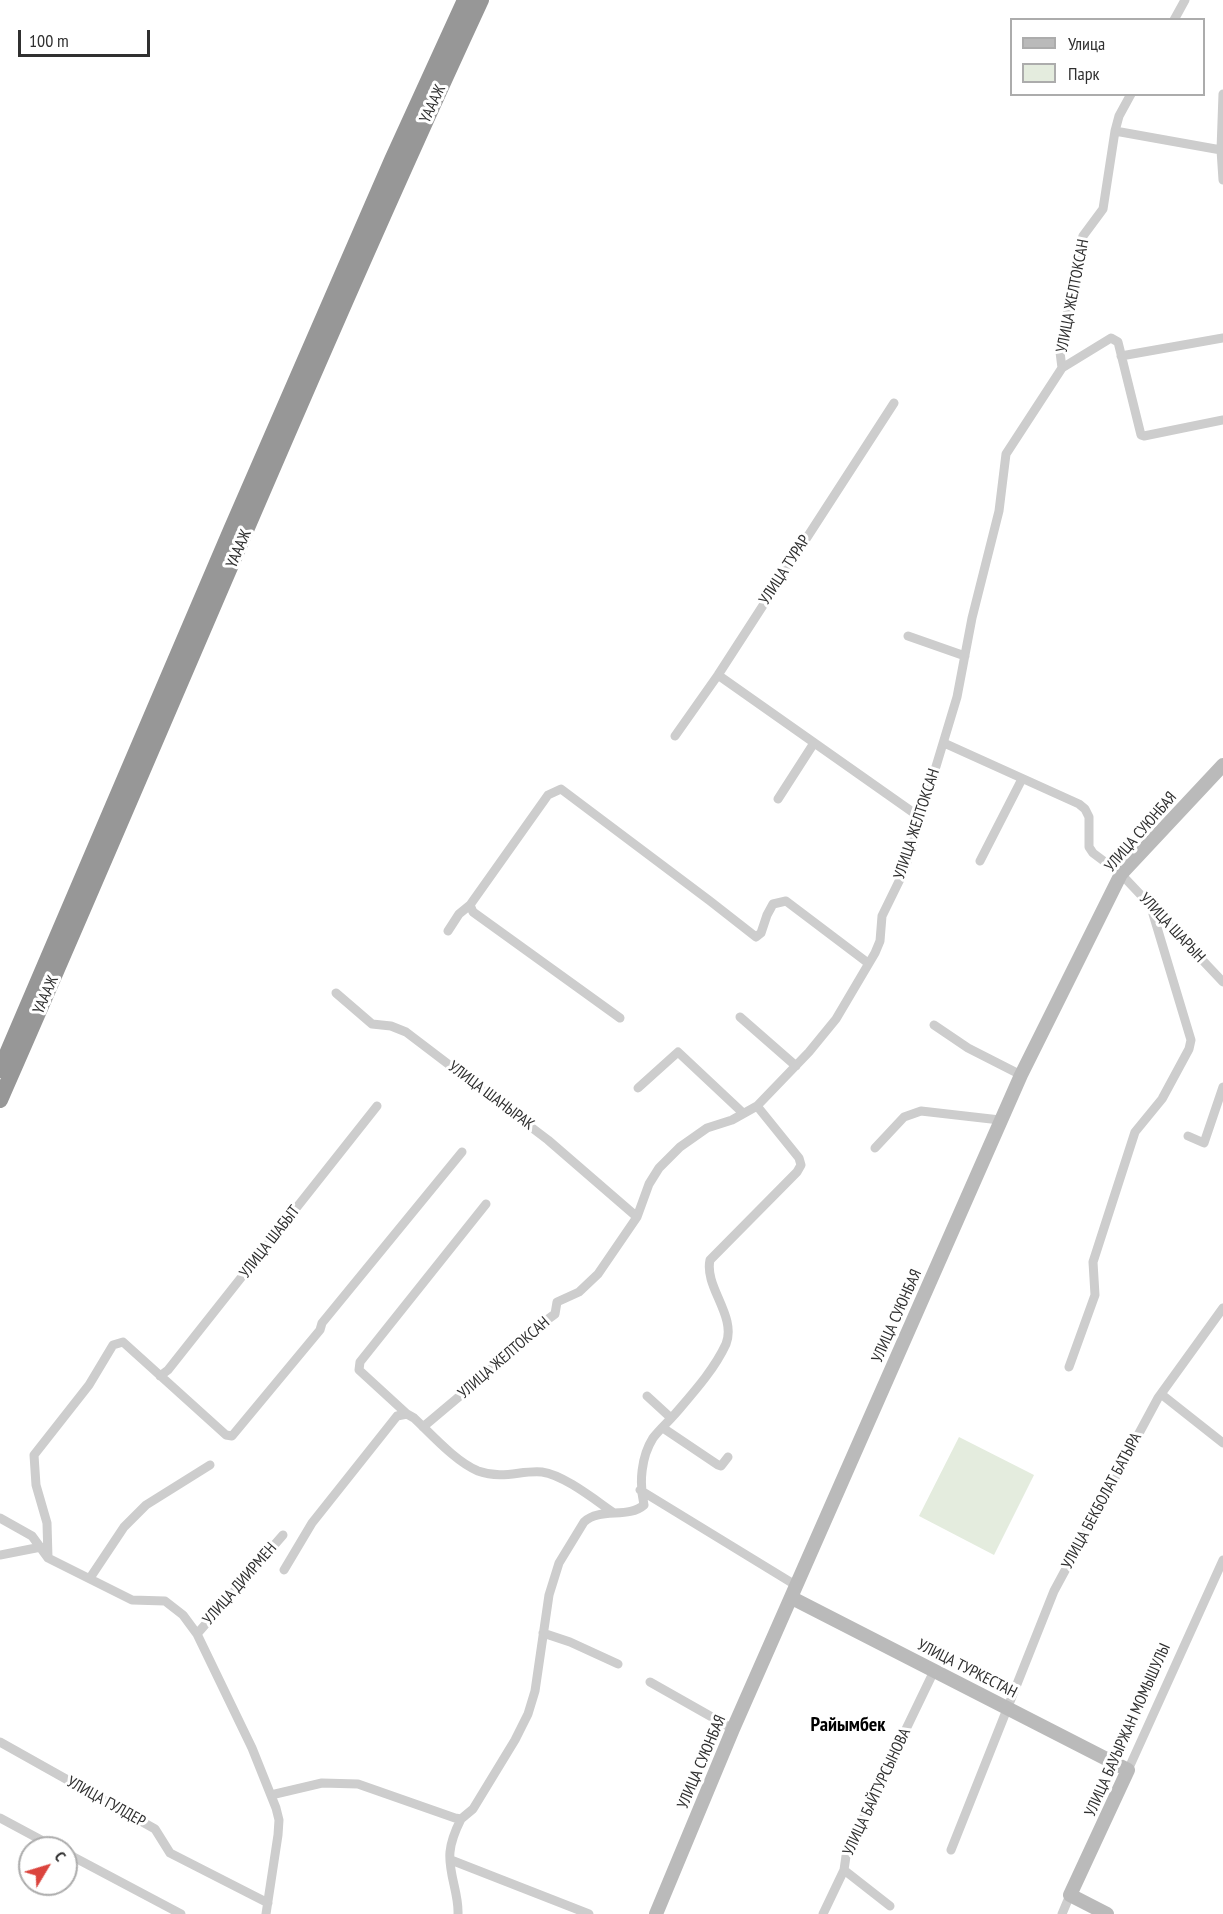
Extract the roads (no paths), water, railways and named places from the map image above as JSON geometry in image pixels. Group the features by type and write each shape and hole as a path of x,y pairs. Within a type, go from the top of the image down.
{"highway":[{"name":"ҮАААЖ","path":"0,1070 231,530 392,160 465,0"},
{"name":"ҮАААЖ","path":"0,1100 404,166 481,0"}],"main road":[{"name":"УЛИЦА СУЮНБАЯ","path":"656,1914 733,1729 1021,1076 1121,874 1223,765"},
{"name":"УЛИЦА ТУРКЕСТАН","path":"795,1592 934,1671 1128,1770"},
{"name":"УЛИЦА БАУЫРЖАН МОМЫШУЛЫ","path":"1070,1895 1128,1770"},
{"path":"1070,1895 1107,1914"}],"street":[{"path":"1175,18 1185,0"},
{"path":"1223,94 1221,150 1223,180"},
{"name":"УЛИЦА ЖЕЛТОКСАН","path":"423,1426 486,1374 518,1341 555,1314 557,1302 579,1292 598,1274 637,1217 649,1184 659,1168 680,1147 706,1128 732,1120 757,1106 796,1066 836,1019 880,941 882,916 905,869 957,697 972,618 999,511 1006,454 1062,368 1060,352 1071,294 1080,268 1080,245 1083,236 1103,209 1114,131 1130,96"},
{"path":"1114,131 1221,150"},
{"path":"1062,368 1111,338 1118,342 1141,435 1223,420"},
{"path":"1121,356 1223,338"},
{"name":"УЛИЦА ТУРАР","path":"675,736 718,675 894,403"},
{"path":"909,636 965,656"},
{"path":"718,675 921,818"},
{"path":"778,799 814,743"},
{"path":"944,743 1022,778 980,861"},
{"name":"УЛИЦА ШАРЫН","path":"1022,778 1079,804 1085,809 1089,817 1089,847 1093,853 1121,874 1223,982"},
{"path":"448,931 548,795 561,789 756,937 761,933 773,904 786,901 868,963"},
{"path":"470,904 473,912 620,1018"},
{"path":"1069,1367 1095,1295 1093,1262 1135,1132 1162,1099 1189,1049 1191,1040 1150,904"},
{"name":"УЛИЦА ШАНЫРАК","path":"336,993 372,1024 391,1026 406,1032 435,1053 548,1140 637,1217"},
{"path":"741,1017 796,1066"},
{"path":"934,1025 968,1048 1021,1076"},
{"path":"638,1088 678,1052 743,1113"},
{"path":"1188,1136 1204,1143 1223,1087"},
{"name":"УЛИЦА ШАБЫТ","path":"160,1376 168,1370 377,1106"},
{"path":"458,1914 450,1852 460,1819 473,1809 528,1714 549,1595 559,1563 584,1522 596,1515 640,1508 644,1505 640,1490 644,1457 653,1438 698,1388 725,1344 729,1333 710,1273 710,1260 801,1166 799,1158 757,1106"},
{"path":"875,1148 904,1117 921,1111 1000,1120"},
{"path":"48,1558 46,1523 36,1485 34,1455 89,1385 113,1345 123,1342 226,1435 232,1436 462,1152"},
{"path":"486,1204 360,1362 359,1370 462,1462 478,1471 503,1476 540,1472 553,1474 614,1513"},
{"name":"УЛИЦА БЕКБОЛАТ БАТЫРА","path":"951,1850 1054,1591 1161,1394 1223,1308"},
{"path":"1161,1394 1223,1443"},
{"path":"647,1396 671,1418"},
{"path":"284,1569 312,1523 397,1416 406,1414"},
{"path":"663,1428 718,1465 724,1464 728,1458"},
{"path":"90,1578 124,1527 146,1505 210,1465"},
{"name":"УЛИЦА ТУРКЕСТАН","path":"640,1490 795,1592"},
{"path":"0,1518 32,1536 48,1558 132,1600 165,1600 183,1615 197,1634 252,1748 279,1820 266,1914"},
{"name":"УЛИЦА ДИИРМЕН","path":"197,1634 283,1535"},
{"path":"0,1555 41,1547"},
{"name":"УЛИЦА БАУЫРЖАН МОМЫШУЛЫ","path":"1128,1770 1223,1560"},
{"path":"543,1633 570,1642 618,1664"},
{"name":"УЛИЦА БАЙТУРСЫНОВА","path":"823,1914 844,1870 846,1856 855,1835 934,1671"},
{"path":"650,1682 733,1729"},
{"name":"УЛИЦА ГУЛДЕР","path":"0,1742 154,1828 170,1853 268,1903"},
{"path":"271,1795 322,1783 358,1784 460,1819"},
{"path":"0,1818 34,1836"},
{"path":"78,1859 181,1914"},
{"path":"451,1860 589,1914"},
{"path":"844,1870 890,1906"},
{"name":"УЛИЦА БАУЫРЖАН МОМЫШУЛЫ","path":"1062,1914 1070,1895"}],"district":[{"name":"Райымбек","path":"848,1725"}]}
